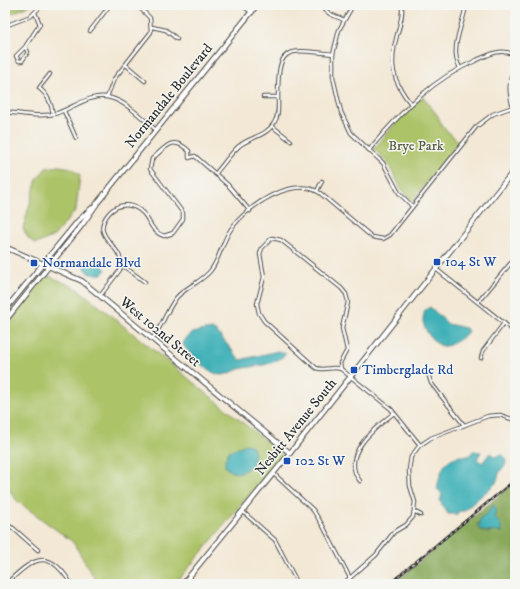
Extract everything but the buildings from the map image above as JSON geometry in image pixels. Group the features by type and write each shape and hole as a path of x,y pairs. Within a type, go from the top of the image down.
{"street":[{"path":"5,26 25,19 35,13 42,5"},
{"path":"90,31 110,5"},
{"path":"107,97 111,85 147,39 152,27 148,14 138,5"},
{"path":"243,5 252,12"},
{"name":"Normandale Boulevard","path":"5,320 257,5"},
{"path":"319,5 330,14 344,20"},
{"path":"353,5 344,20 337,37 333,54 333,77 343,119 356,139 383,163 399,193 412,206"},
{"path":"402,5 402,18 393,53 393,68 399,89 411,104"},
{"path":"460,68 456,61 455,52 466,5"},
{"path":"25,48 28,55 22,61 19,61 16,56 25,48 40,24 35,13"},
{"path":"152,27 166,30 178,39"},
{"path":"215,174 240,145 267,131 277,118 278,70 285,56 300,50 333,54"},
{"path":"369,150 411,104 440,80 460,68 496,52 506,51 515,55"},
{"path":"126,65 145,80"},
{"path":"515,66 509,85 515,114"},
{"path":"50,74 39,88 49,99 53,114"},
{"path":"5,112 34,115 53,114 64,111 89,99 107,97 123,104 156,130"},
{"path":"263,97 278,97"},
{"path":"152,339 163,325 173,303 184,291 210,271 232,227 262,201 287,189 295,187 302,187 317,191 372,237 379,240 387,237 476,127 493,114 513,107"},
{"path":"64,111 76,138"},
{"path":"272,126 291,141"},
{"path":"100,296 120,270 122,265 120,256 104,235 102,222 112,210 116,207 127,205 143,213 157,232 164,236 171,235 183,219 183,213 150,169 150,162 166,146 173,143 180,144 189,151 189,158 195,156 235,192 250,211"},
{"name":"Nesbitt Avenue South","path":"183,584 290,453 349,376 515,169"},
{"path":"5,175 8,172"},
{"path":"317,191 322,181"},
{"name":"Normandale Boulevard","path":"5,310 78,221 98,202"},
{"path":"341,369 340,364 347,350 342,328 348,302 346,294 341,288 281,240 272,238 262,248 260,254 264,277 257,304 259,313 264,321 316,368 323,369 334,367 341,369 394,413 420,445"},
{"name":"West 102nd Street","path":"5,247 82,281 290,453"},
{"path":"478,302 515,258"},
{"path":"122,265 145,282"},
{"path":"436,269 515,332"},
{"path":"481,358 483,351 504,323"},
{"path":"428,374 431,383 465,425"},
{"path":"360,480 353,470 354,457 371,432 394,413"},
{"path":"344,584 376,555 394,532 410,521 415,512 416,502 410,486 409,470 412,457 420,445 431,438 494,415 515,420"},
{"path":"273,473 313,510 350,578"},
{"path":"242,511 275,540 298,584"},
{"path":"415,512 420,515"},
{"path":"5,524 13,528 38,550"},
{"path":"6,584 30,562 39,559 51,563 63,573 71,584"}],"green space":[{"path":"5,5 30,5 5,17"},
{"name":"Brye Park","path":"423,97 438,116 442,126 459,142 412,201 401,188 387,162 374,149 399,119"},
{"path":"59,166 71,168 80,175 76,210 54,236 36,244 28,238 23,228 37,179 46,168"},
{"path":"47,275 78,289 283,455 175,584 98,584 73,542 17,501 5,484 5,327"},
{"path":"515,482 515,584 430,584 423,582 420,584 393,584","holes":["495,514 489,533 480,530 477,525 485,515"]}],"water":[{"path":"89,259 102,265 106,270 102,274 89,274 84,266 86,260"},
{"path":"430,307 448,324 466,328 468,332 450,345 443,346 436,343 423,324 425,310"},
{"path":"212,329 217,332 240,360 278,351 286,354 275,361 264,365 239,369 223,375 217,374 200,363 189,353 183,344 191,334"},
{"path":"246,444 251,445 254,449 253,464 241,473 231,472 225,467 225,459 229,451"},
{"path":"473,451 481,452 477,459 482,463 490,453 495,457 501,454 505,457 506,464 500,471 496,483 464,511 459,511 457,514 448,514 440,501 442,494 437,489 442,470 449,461 461,456 469,456"},
{"path":"493,505 496,508 494,518 499,522 503,532 487,532 478,527 481,517 487,514"}],"railway":[{"path":"389,584 515,480"}],"place":[{"name":"104 St W","path":"437,262"},
{"name":"Normandale Blvd","path":"34,263"},
{"name":"Timberglade Rd","path":"354,370"},
{"name":"102 St W","path":"287,461"}]}
